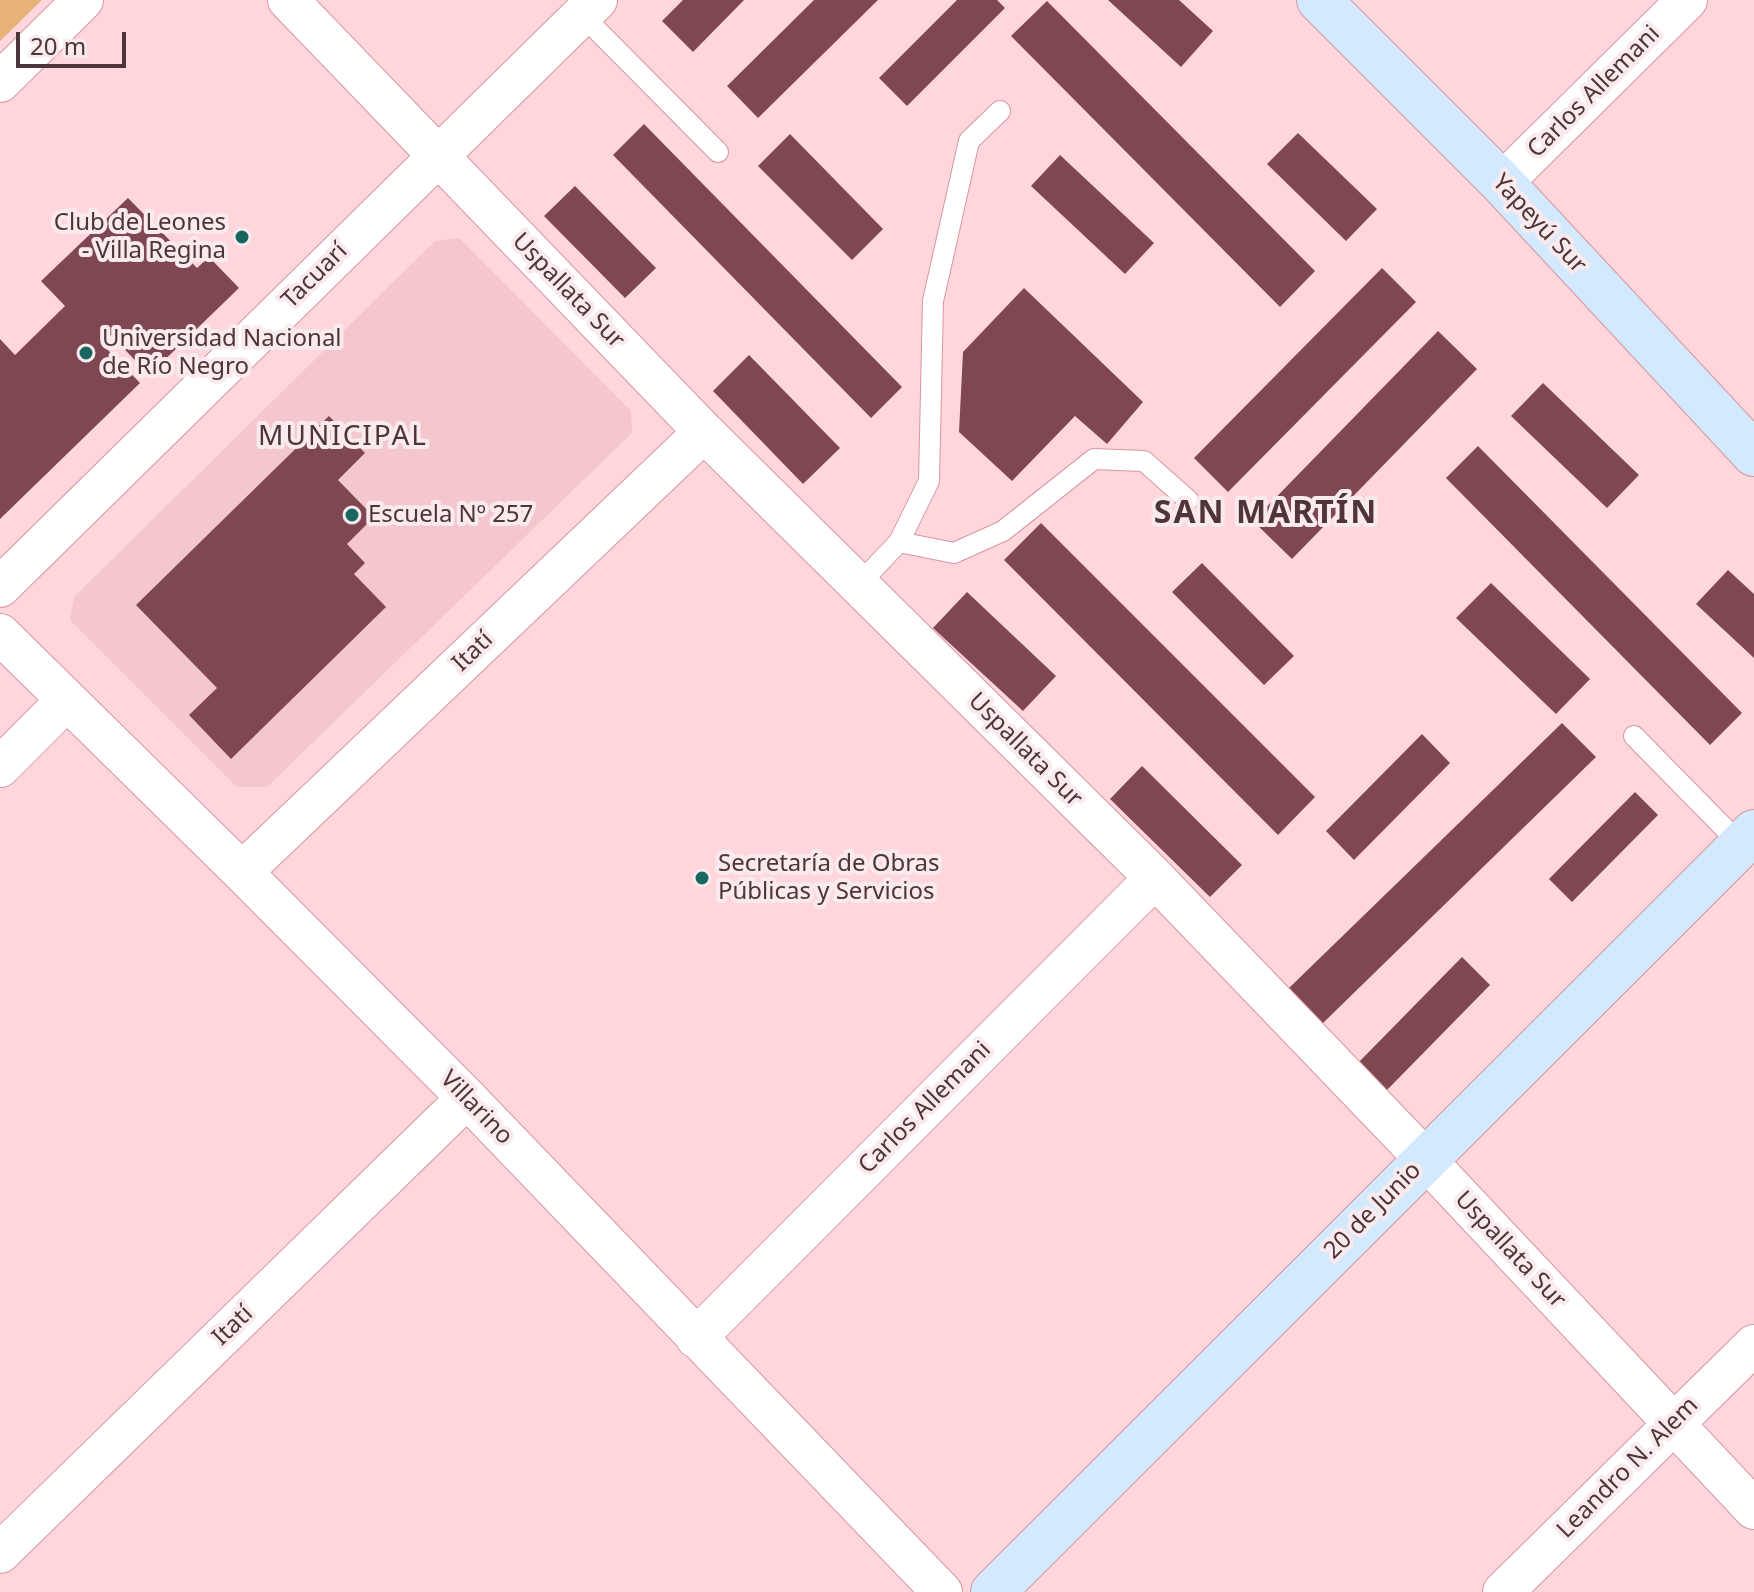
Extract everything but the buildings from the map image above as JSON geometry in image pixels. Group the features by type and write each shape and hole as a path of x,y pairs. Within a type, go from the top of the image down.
{"street":[{"path":"0,82 83,0"},
{"name":"Uspallata Sur","path":"288,0 704,432 1155,878 1754,1509"},
{"name":"Yapeyú Sur","path":"1319,0 1502,183 1754,454"},
{"name":"Carlos Allemani","path":"1502,183 1687,0"},
{"name":"Tacuarí","path":"0,587 590,8"},
{"name":"Itatí","path":"242,872 704,432"},
{"name":"Villarino","path":"0,634 467,1098 942,1592"},
{"path":"0,767 66,701"},
{"name":"20 de Junio","path":"993,1592 1747,838"},
{"name":"Carlos Allemani","path":"696,1338 1155,878"},
{"name":"Itatí","path":"0,1553 467,1098"},
{"name":"Leandro N. Alem","path":"1503,1592 1754,1345"}],"lane":[{"path":"590,8 718,152"},
{"path":"858,585 899,542 929,481 933,301 969,141 1000,111"},
{"path":"899,542 954,553 1003,531 1094,459 1144,461 1188,500"},
{"path":"1634,736 1747,838"}],"shaded area":[{"path":"0,0 42,0 0,41"},
{"name":"Escuela Nº 257","path":"459,238 631,411 632,433 267,787 237,787 70,620 74,597 435,241"}],"place":[{"name":"Club de Leones - Villa Regina","path":"242,237"},
{"name":"Universidad Nacional de Río Negro","path":"86,353"},
{"name":"Escuela Nº 257","path":"352,515"},
{"name":"Secretaría de Obras Públicas y Servicios","path":"702,878"}],"district":[{"name":"MUNICIPAL","path":"343,437"},
{"name":"SAN MARTÍN","path":"1266,514"}]}
